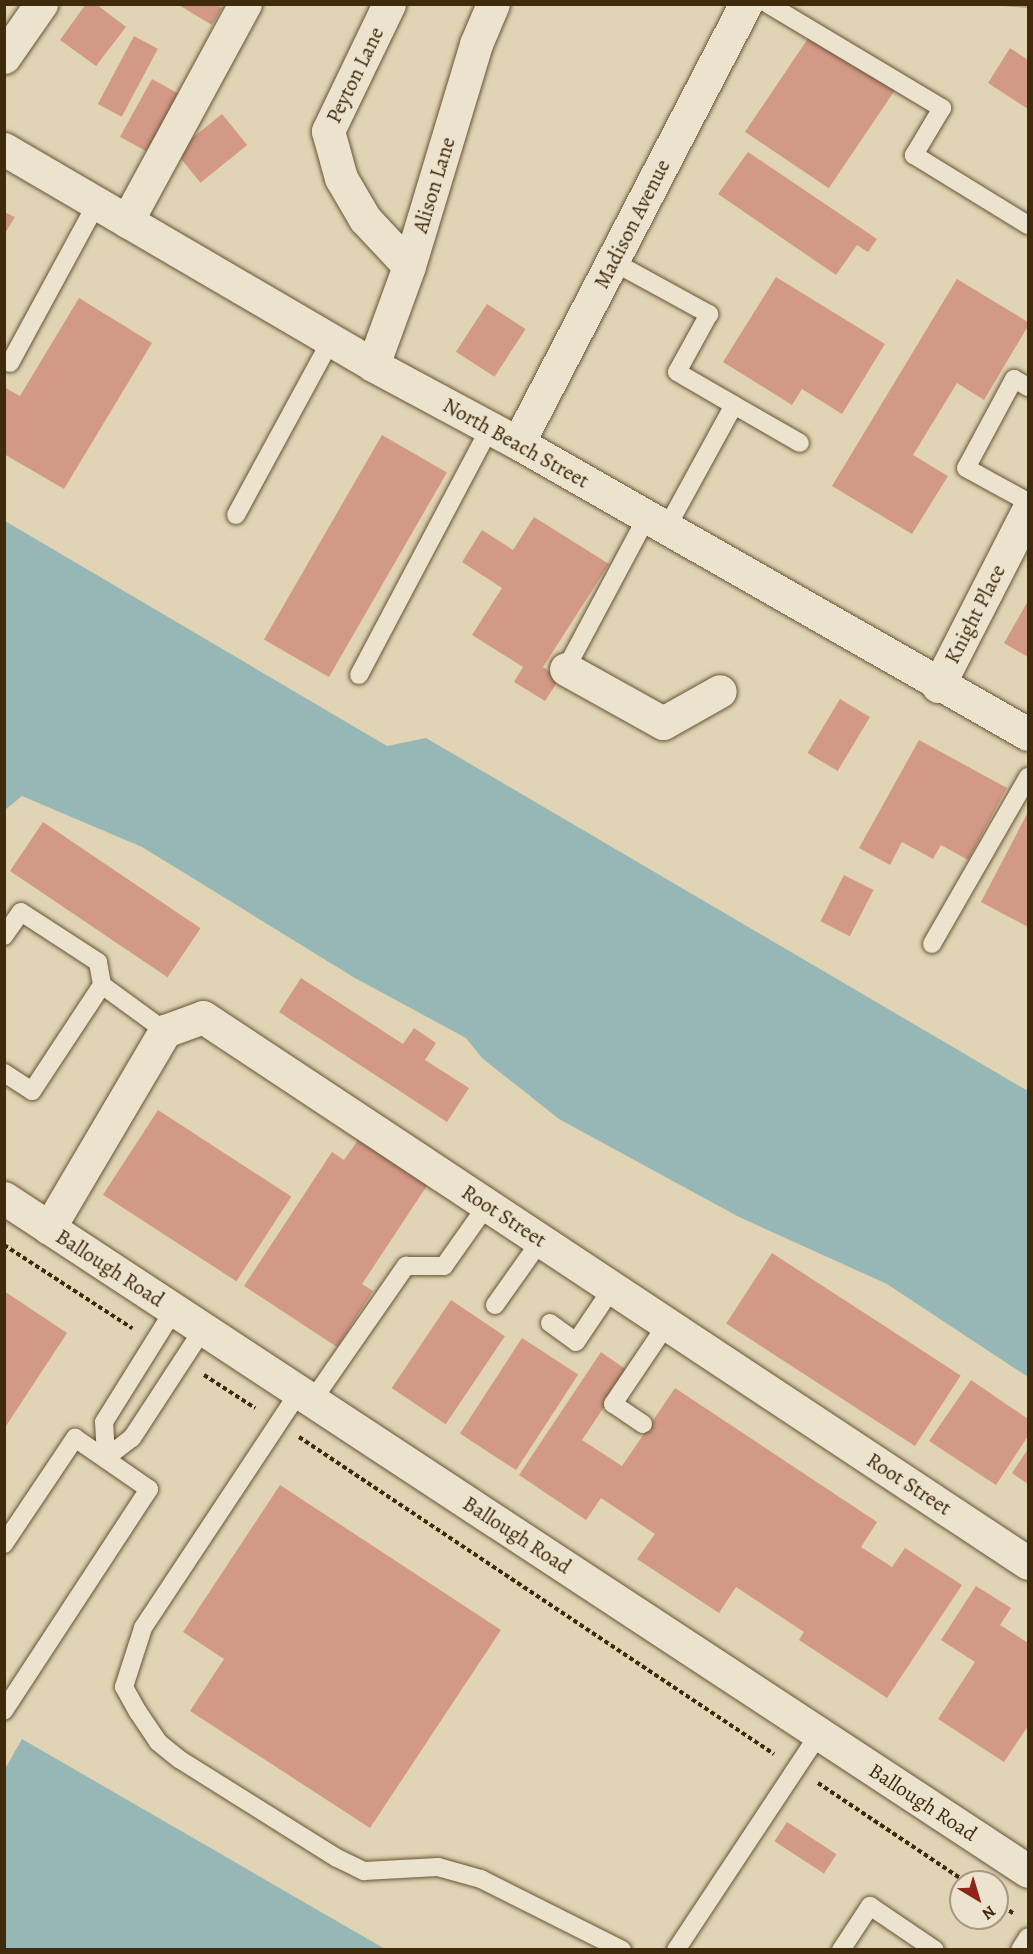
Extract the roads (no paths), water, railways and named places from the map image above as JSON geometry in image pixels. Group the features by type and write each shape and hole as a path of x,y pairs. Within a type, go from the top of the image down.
{"street":[{"path":"4,57 41,4"},
{"path":"127,221 245,4"},
{"name":"Peyton Lane","path":"389,4 328,131 341,178 364,219 409,266"},
{"name":"Alison Lane","path":"373,365 409,266 476,44 493,4"},
{"name":"Madison Avenue","path":"504,435 612,261 746,4"},
{"name":"North Beach Street","path":"4,149 373,365 504,435 938,686 1029,734"},
{"name":"Knight Place","path":"938,686 1029,510"},
{"path":"565,672 663,723 720,691"},
{"name":"Root Street","path":"165,1032 202,1017 1029,1563"},
{"path":"49,1228 165,1032"},
{"name":"Ballough Road","path":"4,1198 1029,1871"}],"lane":[{"path":"768,4 942,108 914,155 1029,225"},
{"path":"9,363 97,203"},
{"path":"612,261 710,314 677,372 800,443"},
{"path":"237,515 331,340"},
{"path":"1029,387 1014,379 966,468 1029,502"},
{"path":"565,672 656,523 734,405"},
{"path":"359,675 504,435"},
{"path":"932,944 1029,777"},
{"path":"4,936 21,912 98,962 102,986 32,1091 4,1073"},
{"path":"102,986 165,1032"},
{"path":"487,1205 444,1266 406,1266 306,1396 277,1423 143,1628 124,1686 138,1713 158,1742 179,1759 337,1858 364,1871 438,1867 481,1879 622,1950"},
{"path":"495,1305 541,1240"},
{"path":"550,1323 576,1342 612,1287"},
{"path":"106,1458 104,1422 174,1310"},
{"path":"643,1424 613,1404 667,1324"},
{"path":"106,1458 132,1437 203,1329"},
{"path":"4,1544 75,1438 149,1489 4,1710"},
{"path":"675,1950 819,1734"},
{"path":"841,1950 870,1906 935,1950"},
{"path":"1020,1950 1029,1937"}],"water":[{"path":"5,521 387,746 426,738 1028,1091 1028,1377 887,1284 739,1217 559,1119 482,1058 466,1038 355,978 142,847 22,796 5,810"},
{"path":"22,1739 385,1949 5,1949 5,1769"}]}
